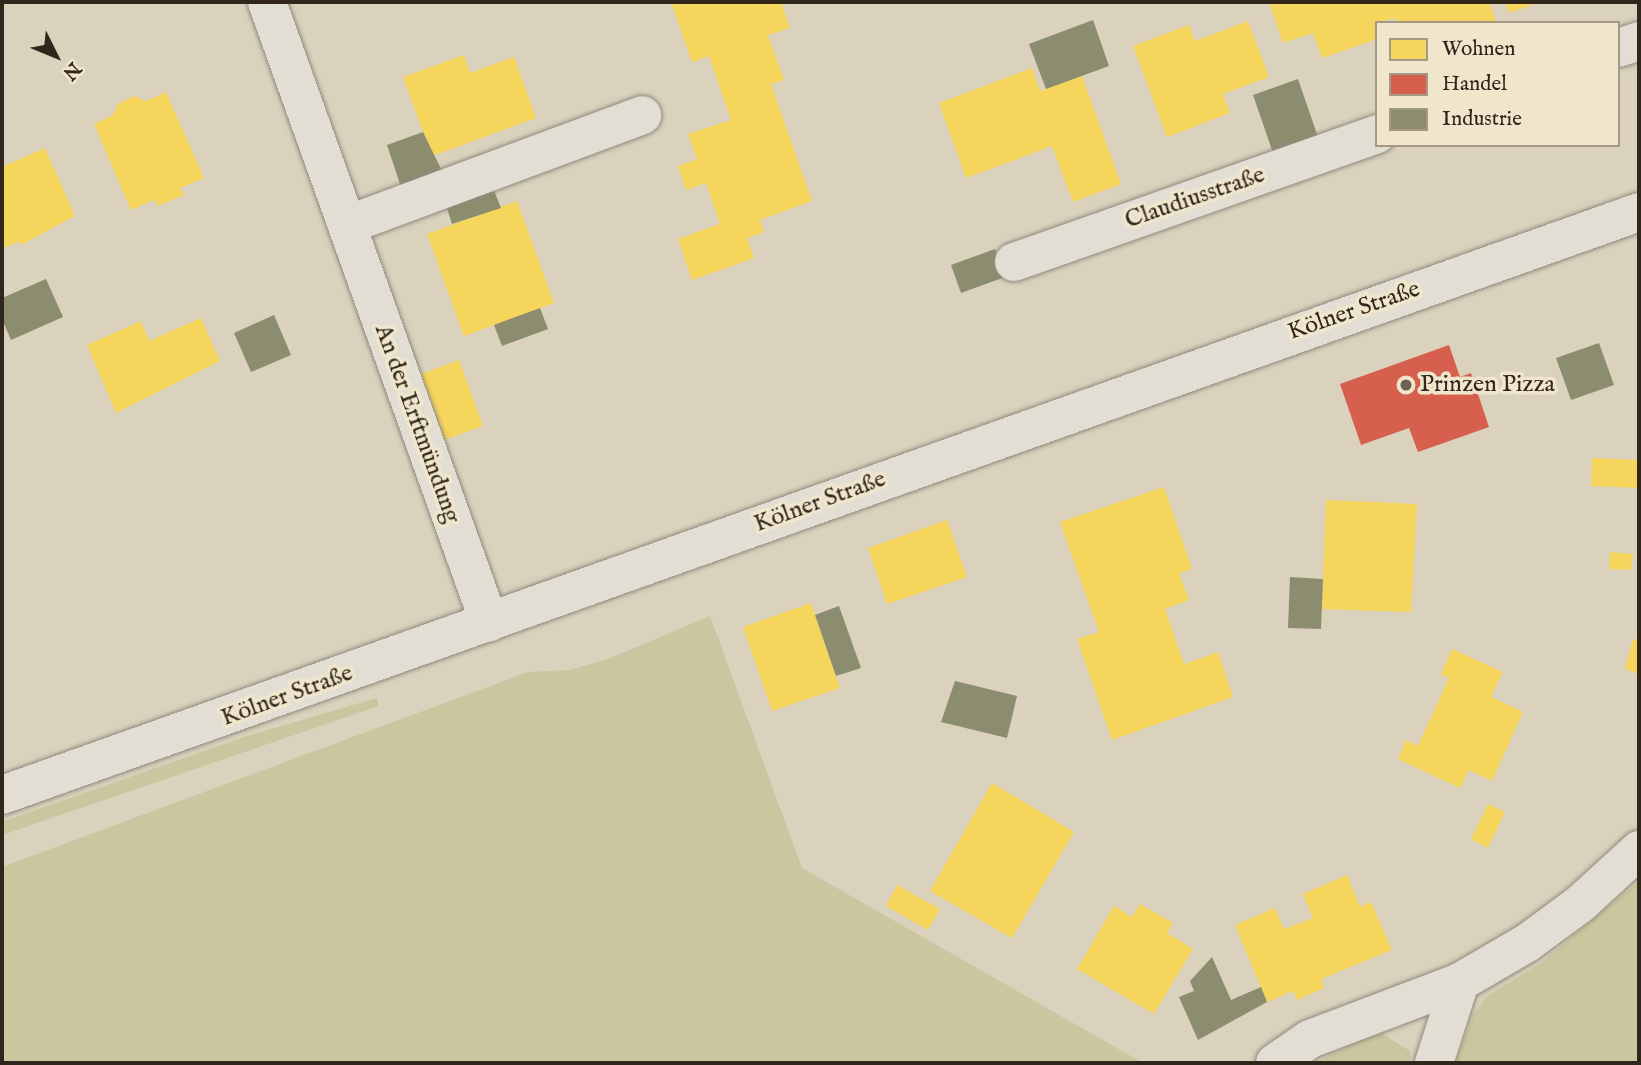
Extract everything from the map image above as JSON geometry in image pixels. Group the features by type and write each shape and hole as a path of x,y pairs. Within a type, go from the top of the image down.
{"street":[{"name":"An der Erftmündung","path":"267,2 489,622"},
{"path":"1620,47 1639,41"},
{"path":"347,225 642,115"},
{"name":"Claudiusstraße","path":"1014,262 1375,135"},
{"name":"Kölner Straße","path":"2,795 1639,212"},
{"path":"1275,1063 1310,1040 1460,982 1549,927 1639,849"},
{"path":"1434,1063 1460,982"}],"shaded area":[{"path":"710,616 802,868 1143,1063 2,1063 2,867 528,672 570,670 608,659"},
{"path":"377,698 379,706 2,835 2,822 247,736"},
{"path":"1639,881 1639,1063 1455,1063 1473,1015 1486,997 1541,963"},
{"path":"1378,1031 1410,1051 1411,1063 1314,1063"}],"building: Wohnen":[{"path":"671,2 781,2 790,28 768,35 784,80 771,84 812,201 760,220 764,232 747,238 754,258 692,280 678,239 720,224 706,183 686,190 678,166 697,159 688,134 731,120 709,56 692,62"},
{"path":"1269,2 1489,2 1496,21 1396,21 1395,18 1375,21 1375,40 1322,58 1313,33 1283,43"},
{"path":"1505,2 1541,2 1509,13"},
{"path":"1248,21 1269,77 1223,94 1230,113 1167,137 1133,46 1189,25 1195,41"},
{"path":"464,55 470,73 514,57 536,118 432,156 403,77"},
{"path":"1032,68 1040,91 1082,76 1121,184 1073,202 1052,146 966,178 939,103"},
{"path":"166,92 204,178 180,188 184,195 158,206 154,200 131,210 94,124 113,115 118,104 134,96 146,101"},
{"path":"45,148 75,216 21,245 19,241 2,249 2,167"},
{"path":"517,201 554,303 464,336 427,234"},
{"path":"201,318 220,361 116,413 87,345 141,321 149,341"},
{"path":"459,360 483,426 441,441 416,376"},
{"path":"1592,458 1639,460 1639,488 1591,486"},
{"path":"1164,487 1192,569 1179,573 1189,600 1165,609 1184,664 1218,652 1233,697 1112,740 1077,639 1099,632 1060,522"},
{"path":"1326,500 1417,504 1411,612 1322,609"},
{"path":"947,520 967,577 887,604 868,548"},
{"path":"1610,552 1633,554 1631,570 1609,569"},
{"path":"811,603 840,688 772,711 743,627"},
{"path":"1633,639 1639,641 1639,674 1625,669"},
{"path":"1452,649 1503,672 1491,697 1523,712 1492,781 1469,770 1460,788 1398,759 1406,740 1418,746 1449,678 1441,674"},
{"path":"992,783 1074,832 1012,938 930,891"},
{"path":"1488,804 1505,812 1488,848 1471,839"},
{"path":"1347,875 1360,907 1371,902 1392,950 1321,979 1324,988 1297,1000 1293,991 1267,1002 1235,925 1275,908 1284,929 1313,918 1303,894"},
{"path":"897,885 940,909 928,930 886,906"},
{"path":"1140,904 1173,923 1167,933 1193,949 1154,1014 1077,969 1114,906 1132,917"}],"building: Handel":[{"path":"1449,345 1460,377 1471,373 1489,427 1418,452 1409,428 1361,445 1340,384"}],"building: Industrie":[{"path":"1093,20 1109,66 1046,89 1029,44"},
{"path":"1298,79 1318,137 1273,153 1253,95"},
{"path":"423,132 444,175 402,190 387,145"},
{"path":"493,188 501,208 452,224 446,205"},
{"path":"995,249 1005,277 961,293 951,265"},
{"path":"46,279 63,317 11,340 2,319 2,298"},
{"path":"540,308 548,329 502,346 494,325"},
{"path":"274,315 291,355 251,372 234,333"},
{"path":"1599,343 1614,385 1571,400 1556,358"},
{"path":"1290,577 1323,579 1321,629 1288,628"},
{"path":"839,606 861,668 836,676 815,615"},
{"path":"955,681 1017,696 1007,738 941,722"},
{"path":"1212,957 1231,1000 1261,987 1267,1002 1198,1040 1179,997 1194,991 1190,981"}],"place":[{"name":"Prinzen Pizza","path":"1406,385"}]}
